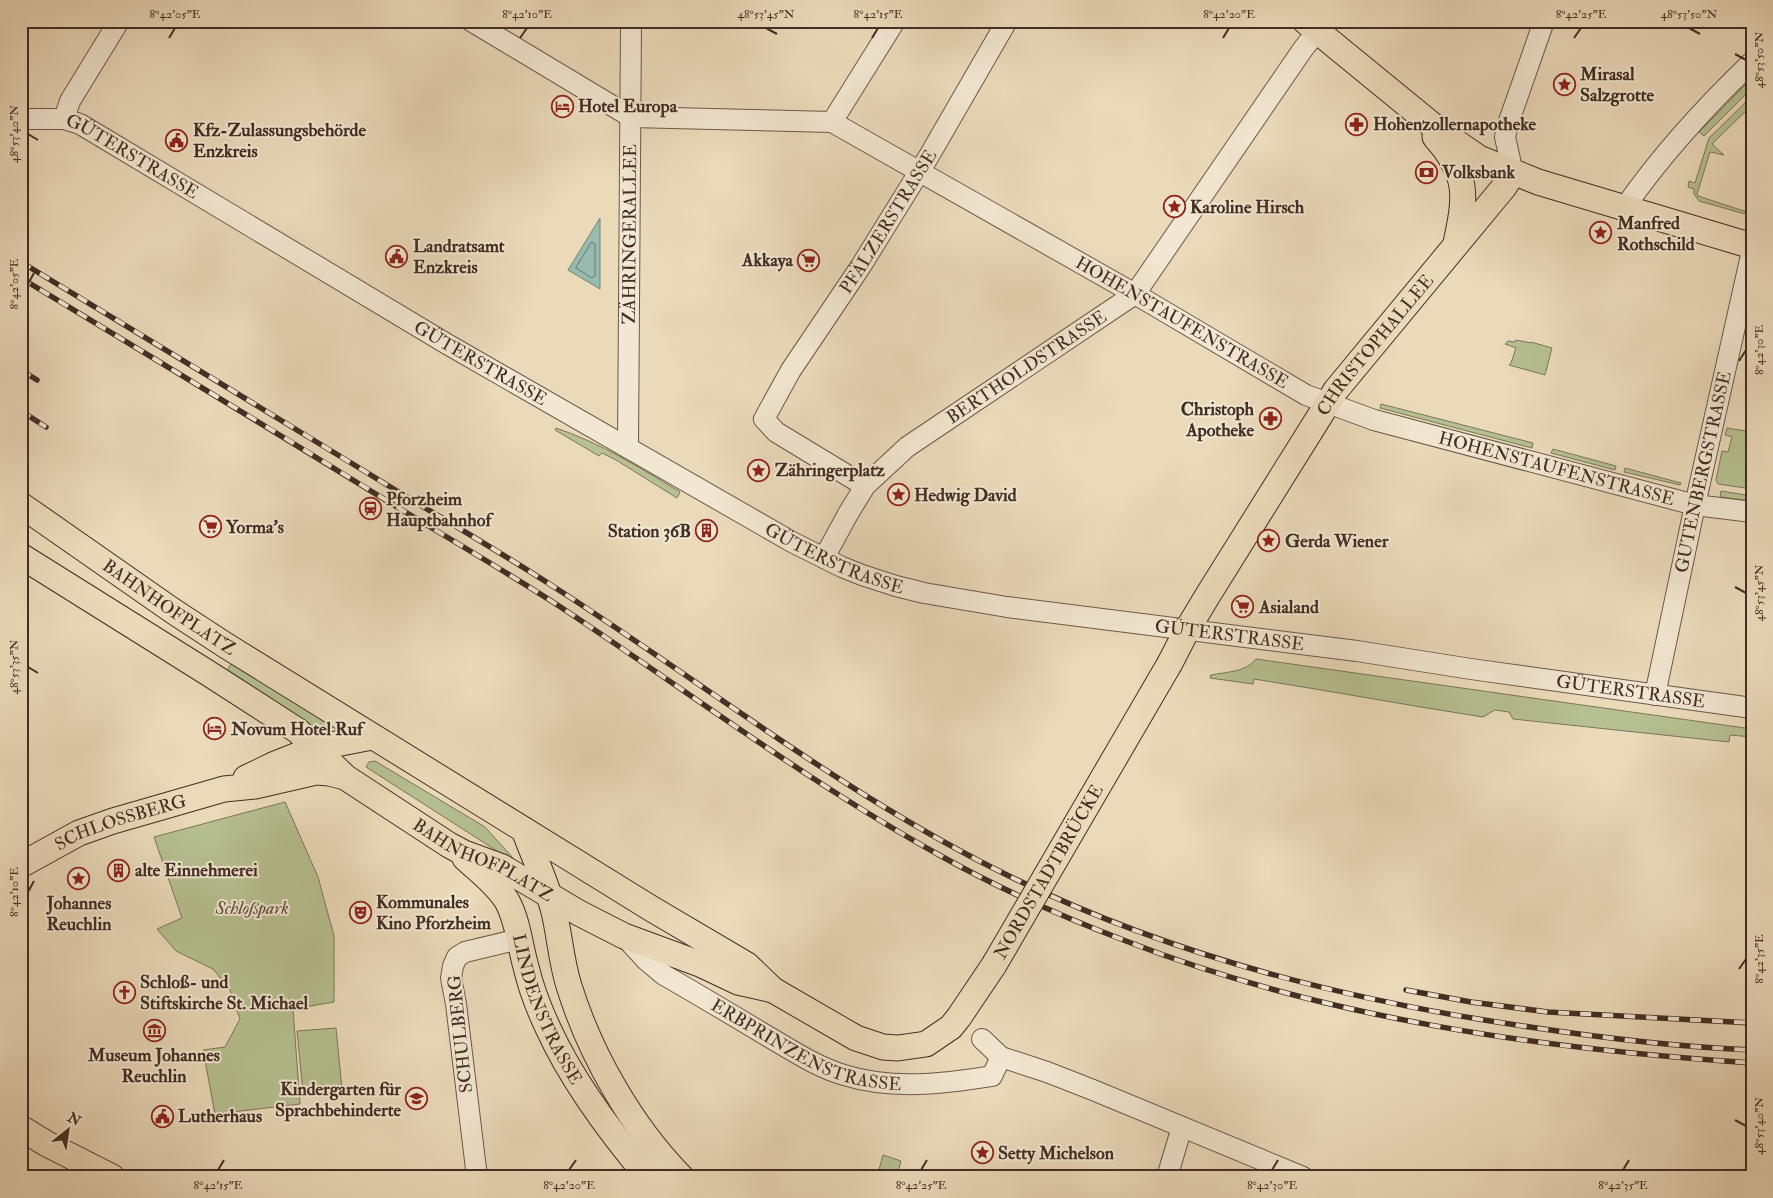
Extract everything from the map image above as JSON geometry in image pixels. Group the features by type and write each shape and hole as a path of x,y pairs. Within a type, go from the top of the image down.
{"main road":[{"path":"1316,25 1409,107 1471,153 1513,172 1553,186 1752,246"},
{"path":"1409,107 1448,151 1460,174 1463,206 1456,244"},
{"name":"CHRISTOPHALLEE","path":"1170,663 1187,630 1327,403 1504,187 1513,172"},
{"name":"BAHNHOFPLATZ","path":"21,505 173,611 372,737 524,830 549,896"},
{"name":"BAHNHOFPLATZ","path":"21,556 290,726 307,739 345,777 449,845 464,853 502,867 549,896"},
{"name":"NORDSTADTBRÜCKE","path":"773,990 856,1038 884,1047 898,1048 926,1044 951,1027 967,1008 994,965 1170,663"},
{"path":"315,748 372,737"},
{"name":"SCHLOSSBERG","path":"224,789 274,764 315,748"},
{"name":"SCHLOSSBERG","path":"21,865 56,844 87,830 224,789 255,786 316,772 345,777"},
{"path":"524,830 747,965 773,990"},
{"name":"LINDENSTRASSE","path":"449,845 485,876 502,895 512,913 536,1000 565,1062 610,1128 648,1177"},
{"path":"549,896 608,928 700,964 738,982 773,990"},
{"name":"LINDENSTRASSE","path":"549,896 557,927 563,965 574,1004 587,1036 614,1088 651,1142 681,1177"},
{"path":"608,928 614,921 631,915 636,908 634,898"},
{"path":"563,965 565,950 574,931 581,926 608,928"},
{"path":"21,1128 112,1177"}],"street":[{"path":"64,119 70,102 119,21"},
{"path":"471,21 631,117"},
{"name":"ZÄHRINGERALLEE","path":"628,448 632,21"},
{"path":"832,122 895,21"},
{"name":"PFÄLZERSTRASSE","path":"865,486 776,432 764,419 791,370 861,266 1007,21"},
{"path":"1513,172 1505,138 1508,124 1544,21"},
{"name":"BERTHOLDSTRASSE","path":"824,558 865,486 907,447 1134,294 1303,49 1316,25"},
{"path":"1625,207 1649,173 1692,123 1752,62"},
{"name":"HOHENSTAUFENSTRASSE","path":"631,117 832,122 1134,294 1306,395 1374,420 1695,505 1752,512"},
{"name":"GÜTERSTRASSE","path":"21,119 64,119 80,124 448,344 628,448 792,542 842,567 875,580 924,593 1007,607 1349,650 1752,708"},
{"name":"GUTENBERGSTRASSE","path":"1655,695 1752,251"},
{"name":"ERBPRINZENSTRASSE","path":"608,928 664,975 817,1065 845,1076 903,1084 953,1083 992,1076 1001,1058"},
{"name":"SCHULBERG","path":"477,1177 456,1004 451,978 453,966 457,957 465,952 519,939"},
{"path":"982,1039 1001,1058 1047,1072 1303,1177"},
{"path":"1167,1177 1182,1127"}],"green space":[{"path":"1752,78 1752,88 1704,136 1699,132"},
{"path":"1752,96 1752,105 1712,144 1724,155 1710,152 1697,194 1698,196 1747,212 1745,214 1699,201 1694,194 1694,189 1688,187 1689,181 1695,183 1709,138"},
{"path":"1516,340 1552,348 1545,375 1509,365 1516,348 1505,344 1508,341 1515,342"},
{"path":"1381,404 1533,443 1532,448 1380,408"},
{"path":"556,428 589,441 635,465 680,492 677,498 616,460 602,453 599,456 555,430"},
{"path":"1727,428 1752,432 1752,489 1718,484 1716,480 1722,451 1728,452 1732,437 1725,435"},
{"path":"1553,449 1616,466 1615,470 1551,453"},
{"path":"1625,468 1681,483 1680,485 1624,472"},
{"path":"1721,491 1752,496 1752,501 1720,497"},
{"path":"1256,659 1752,729 1752,737 1730,735 1729,742 1513,719 1509,712 1495,710 1483,717 1254,679 1253,684 1210,678 1211,675 1247,667"},
{"path":"233,661 329,723 316,732 226,672"},
{"path":"375,761 485,827 513,858 511,860 366,767 369,762"},
{"name":"Schloßpark","path":"285,802 318,877 334,936 334,1002 293,1009 300,1104 215,1114 203,1050 225,1047 240,1019 230,990 213,969 176,951 157,929 182,918 154,837"},
{"path":"336,1028 342,1089 303,1092 297,1031"},
{"path":"883,1155 901,1161 897,1177 877,1177"}],"water":[{"path":"600,218 600,289 568,270"}],"railway":[{"path":"21,262 528,570 828,772 885,807 942,841 1001,872 1064,901 1128,928 1193,951 1259,971 1394,1003 1462,1016 1585,1035 1668,1044 1752,1050"},
{"path":"21,278 540,594 843,798 941,856 1032,902 1102,932 1201,968 1277,991 1355,1010 1513,1039 1593,1049 1752,1063"},
{"path":"21,370 37,380"},
{"path":"21,411 46,427"},
{"path":"1406,990 1471,1002 1548,1012 1752,1023"}],"place":[{"name":"Mirasal Salzgrotte","path":"1564,84"},
{"name":"Hotel Europa","path":"562,106"},
{"name":"Hohenzollernapotheke","path":"1357,124"},
{"name":"Kfz-Zulassungsbehörde Enzkreis","path":"177,140"},
{"name":"Volksbank","path":"1426,172"},
{"name":"Karoline Hirsch","path":"1174,207"},
{"name":"Manfred Rothschild","path":"1601,233"},
{"name":"Landratsamt Enzkreis","path":"397,256"},
{"name":"Akkaya","path":"809,260"},
{"name":"Christoph Apotheke","path":"1270,419"},
{"name":"Zähringerplatz","path":"759,470"},
{"name":"Hedwig David","path":"898,495"},
{"name":"Pforzheim Hauptbahnhof","path":"370,509"},
{"name":"Yorma's","path":"210,527"},
{"name":"Station 36B","path":"707,531"},
{"name":"Gerda Wiener","path":"1269,541"},
{"name":"Asialand","path":"1243,607"},
{"name":"Novum Hotel Ruf","path":"215,729"},
{"name":"alte Einnehmerei","path":"119,870"},
{"name":"Johannes Reuchlin","path":"79,878"},
{"name":"Kommunales Kino Pforzheim","path":"360,912"},
{"name":"Schloß- und Stiftskirche St. Michael","path":"124,992"},
{"name":"Museum Johannes Reuchlin","path":"154,1030"},
{"name":"Kindergarten für Sprachbehinderte","path":"417,1099"},
{"name":"Lutherhaus","path":"162,1116"},
{"name":"Setty Michelson","path":"982,1153"}]}
